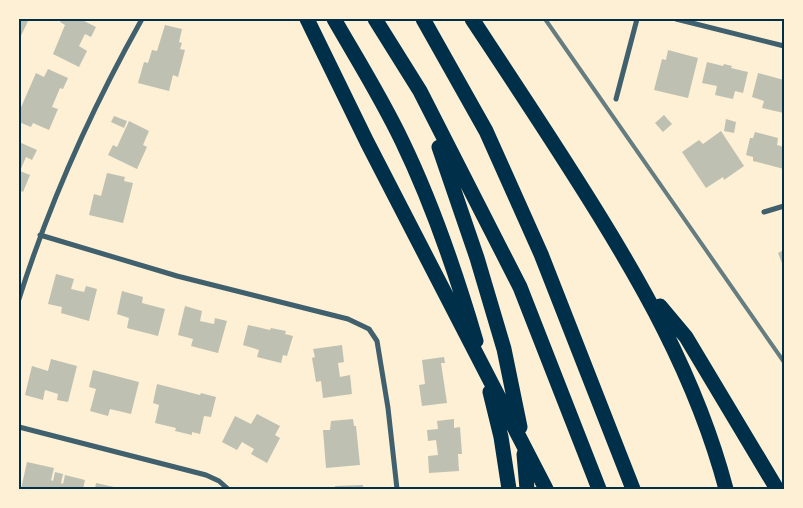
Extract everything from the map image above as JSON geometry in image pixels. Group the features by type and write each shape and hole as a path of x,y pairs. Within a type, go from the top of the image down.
{"highway":[{"path":"307,19 367,142 546,489"},
{"path":"334,19 371,81 402,142 438,223 487,376 509,489"},
{"path":"375,19 420,91 520,287 599,489"},
{"path":"423,19 486,131 541,254 634,489"},
{"path":"472,19 584,190 640,282 692,389 714,447 726,489"},
{"path":"420,91 477,258 504,349 522,437 527,489"},
{"path":"640,282 686,337 777,489"}],"street":[{"path":"19,298 40,235 95,108 142,19"},
{"path":"616,99 637,19"},
{"path":"676,19 784,46"},
{"path":"764,212 784,206"},
{"path":"40,235 177,276 348,319 369,329 377,341 381,363 393,444 397,489"},
{"path":"19,427 206,475 219,481 228,489"}],"building":[{"path":"19,19 29,19 19,40"},
{"path":"62,19 80,19 96,27 91,37 85,34 79,46 87,51 79,67 53,54 65,25 60,22"},
{"path":"165,25 182,29 179,42 182,43 180,49 185,50 178,77 173,75 169,91 138,83 144,62 148,63 152,50 157,51"},
{"path":"668,50 698,58 688,98 654,90 662,59 666,60"},
{"path":"707,62 723,66 724,64 732,66 731,68 748,72 743,93 735,91 733,99 715,95 717,86 702,83"},
{"path":"48,69 68,78 63,89 60,88 52,107 58,109 49,130 33,123 31,127 19,122 19,112 36,73 44,77"},
{"path":"758,73 784,80 784,113 762,108 764,101 752,97"},
{"path":"664,115 672,124 663,132 655,123"},
{"path":"114,116 127,121 124,128 111,122"},
{"path":"726,119 736,122 734,133 724,131"},
{"path":"129,121 149,131 143,145 147,147 137,169 108,155 113,145 117,147"},
{"path":"721,131 744,166 724,180 723,177 706,188 682,152 699,140 703,144"},
{"path":"755,132 778,138 777,145 784,147 784,169 753,161 753,157 746,155 750,138 753,138"},
{"path":"19,142 37,150 32,160 26,157 20,171 30,175 23,192 19,190"},
{"path":"107,173 125,177 124,181 133,183 123,223 89,215 94,194 101,196"},
{"path":"784,250 784,268 778,253"},
{"path":"56,274 74,279 71,289 84,292 86,286 97,289 89,321 61,313 62,307 48,304"},
{"path":"122,291 143,297 142,303 165,309 158,336 127,328 129,318 117,314"},
{"path":"185,306 202,311 200,321 214,324 215,318 227,321 218,353 191,346 193,339 178,335"},
{"path":"248,325 270,330 271,328 286,331 285,334 293,336 287,356 283,355 281,363 257,357 259,350 243,345"},
{"path":"342,345 344,362 338,363 340,377 350,375 352,394 323,398 321,381 316,382 312,358 315,357 313,349"},
{"path":"444,357 445,363 441,363 447,403 422,406 419,385 425,384 422,360"},
{"path":"51,359 77,366 68,402 57,400 58,394 45,390 43,400 25,395 32,366 48,371"},
{"path":"93,370 139,382 131,414 110,409 108,416 90,411 96,389 89,387"},
{"path":"157,384 216,397 211,417 204,416 200,434 192,432 192,435 175,431 176,428 155,423 159,405 153,403"},
{"path":"257,414 280,426 275,435 280,438 267,463 251,454 254,449 242,442 237,450 222,442 235,416 251,424"},
{"path":"353,419 354,426 356,426 360,465 326,468 323,430 330,430 331,421"},
{"path":"454,419 454,428 460,427 462,454 458,454 459,471 429,473 428,456 438,455 436,440 428,441 427,430 438,429 437,421"},
{"path":"27,462 54,468 51,480 53,481 55,472 63,474 61,483 63,484 65,475 85,480 83,489 21,489"},
{"path":"96,483 114,487 113,489 95,489"},
{"path":"363,485 363,489 335,489 335,486"}],"railway":[{"path":"545,19 784,362"}]}
